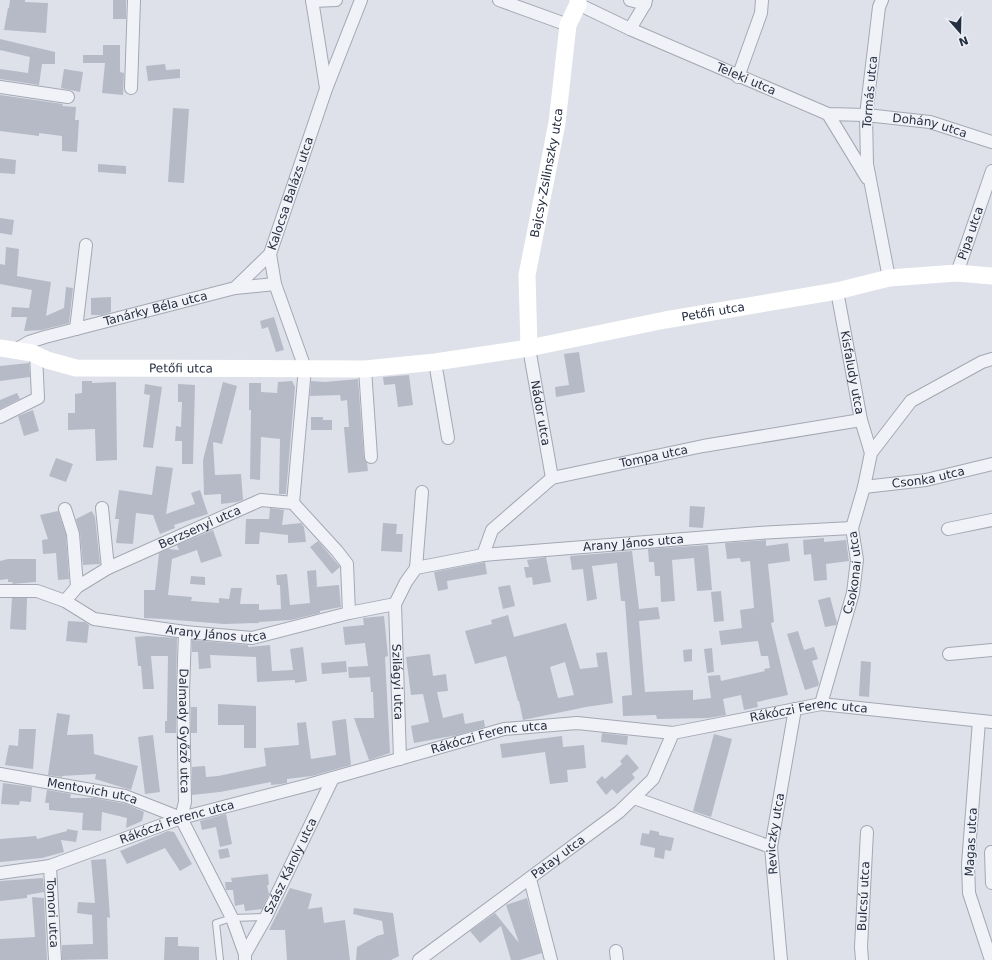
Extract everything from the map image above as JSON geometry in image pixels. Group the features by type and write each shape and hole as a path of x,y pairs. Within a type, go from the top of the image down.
{"street":[{"path":"131,88 134,0"},
{"path":"312,1 336,0"},
{"name":"Kalocsa Balázs utca","path":"305,368 275,284 270,254 326,89 361,0"},
{"path":"499,0 568,25"},
{"path":"630,0 646,2 630,29"},
{"path":"738,77 761,13 762,0"},
{"name":"Tormás utca","path":"882,0 866,116 867,164 889,278"},
{"name":"Kalocsa Balázs utca","path":"312,1 326,89"},
{"name":"Bajcsy-Zsilinszky utca","path":"529,348 527,275 558,123 568,25 578,2"},
{"name":"Teleki utca","path":"578,2 630,29 738,77 828,114 866,116"},
{"path":"0,86 68,97"},
{"name":"Tormás utca","path":"828,114 871,184"},
{"name":"Dohány utca","path":"866,116 930,122 992,142"},
{"name":"Pipa utca","path":"957,273 992,171"},
{"path":"76,329 86,245"},
{"name":"Tanárky Béla utca","path":"235,288 270,254"},
{"name":"Petőfi utca","path":"7,349 36,355 47,360 76,368 365,369 435,362 529,348 666,320 837,291 889,278 957,273 992,276"},
{"name":"Tanárky Béla utca","path":"7,349 76,329 235,288 275,284"},
{"name":"Kisfaludy utca","path":"837,291 861,420 871,453"},
{"name":"Nádor utca","path":"529,348 552,478"},
{"path":"0,416 38,398 36,355"},
{"name":"Csokonai utca","path":"820,704 853,593 857,560 852,528 864,487 871,453 911,400 982,362 992,359"},
{"path":"435,362 448,438"},
{"path":"305,368 293,503 337,550 347,564 349,613"},
{"path":"365,369 371,457"},
{"name":"Tompa utca","path":"483,555 492,530 552,478 702,446 861,420"},
{"name":"Csonka utca","path":"864,487 926,480 992,464"},
{"path":"395,604 406,582 416,568 422,492"},
{"name":"Berzsenyi utca","path":"65,601 77,586 108,568 260,500 293,503"},
{"path":"102,508 108,568"},
{"path":"65,509 73,534 77,586"},
{"path":"948,529 992,520"},
{"name":"Arany János utca","path":"416,568 483,555 759,533 852,528"},
{"name":"Arany János utca","path":"0,590 37,591 65,601 94,619 185,632 252,638 349,613 395,604"},
{"name":"Szilágyi utca","path":"395,604 400,759"},
{"name":"Dalmady Győző utca","path":"181,818 185,802 183,692 185,632"},
{"path":"949,654 992,650"},
{"name":"Rákóczi Ferenc utca","path":"0,873 50,866 181,818 333,778 504,729 577,723 673,733 820,704 992,722"},
{"name":"Reviczky utca","path":"780,960 770,847 795,709"},
{"name":"Magas utca","path":"979,721 968,864 970,893 991,960"},
{"name":"Patay utca","path":"419,960 619,812 653,779 673,733"},
{"name":"Mentovich utca","path":"0,774 125,796 181,818"},
{"name":"Szász Károly utca","path":"245,957 266,918 333,778"},
{"path":"634,798 770,847"},
{"path":"181,818 232,918 245,957"},
{"name":"Bulcsú utca","path":"862,960 861,947 867,832"},
{"path":"991,852 992,883"},
{"name":"Tomori utca","path":"50,866 56,960"},
{"path":"530,879 547,959"}],"lane":[{"path":"220,960 216,923 232,918 266,918"}],"building":[{"path":"10,0 48,3 46,33 4,30"},
{"path":"113,0 126,0 126,19 113,19"},
{"path":"0,39 55,52 55,64 42,64 39,85 0,79 0,69 28,73 30,57 0,50"},
{"path":"103,45 120,45 120,72 124,73 123,95 102,93 105,63 83,63 83,55 103,55"},
{"path":"165,64 166,70 180,69 180,78 148,81 146,66"},
{"path":"64,69 83,72 80,92 61,88"},
{"path":"0,95 76,107 75,120 79,120 77,152 62,151 62,136 39,133 39,136 0,131"},
{"path":"173,108 189,109 184,183 168,182"},
{"path":"0,158 16,160 15,174 0,173"},
{"path":"98,164 126,166 126,174 98,172"},
{"path":"0,218 14,220 12,235 0,233"},
{"path":"6,247 19,249 17,276 51,282 46,316 64,308 66,287 73,288 69,323 42,330 24,331 27,317 11,317 12,307 29,308 32,290 0,284 0,264 5,265"},
{"path":"111,297 111,312 102,315 91,315 91,298"},
{"path":"274,317 284,350 276,352 268,327 262,329 260,321"},
{"path":"579,352 585,392 556,397 555,387 569,385 564,354"},
{"path":"29,363 30,377 0,381 0,366"},
{"path":"409,375 413,405 398,407 395,384 384,385 383,377"},
{"path":"358,379 364,458 367,463 368,471 348,473 344,427 349,427 347,400 341,401 340,395 310,396 311,381 325,382"},
{"path":"82,381 92,381 92,383 116,382 117,460 96,461 95,429 68,430 68,413 75,413 75,394 82,393"},
{"path":"292,381 295,387 286,494 279,494 280,439 261,437 260,480 250,479 251,410 249,410 249,383 261,383 261,392 277,393 278,382"},
{"path":"223,382 237,386 222,444 213,442 215,475 241,474 243,500 221,504 221,494 204,495 203,460"},
{"path":"145,384 162,387 153,448 143,447 150,395 144,394"},
{"path":"178,384 195,385 193,464 182,464 182,441 175,441 176,426 181,427 182,402 178,402"},
{"path":"17,393 20,399 0,409 0,400"},
{"path":"33,410 39,431 24,436 18,416"},
{"path":"311,417 323,417 323,420 332,420 332,430 311,430"},
{"path":"56,458 73,464 66,482 49,476"},
{"path":"156,466 173,468 166,514 195,504 191,493 200,490 208,514 174,525 175,528 160,534 153,515 136,513 133,544 116,543 119,519 115,519 119,490 152,495"},
{"path":"690,506 705,507 703,528 689,527"},
{"path":"270,508 284,510 282,525 301,523 304,527 306,542 288,543 288,535 260,532 259,544 245,544 246,519 269,519"},
{"path":"58,511 66,535 69,579 58,580 56,553 43,554 42,540 48,539 40,515"},
{"path":"92,511 95,517 100,564 83,565 80,533 76,519"},
{"path":"383,523 397,524 396,534 403,534 402,552 381,551"},
{"path":"213,530 222,556 201,563 197,550 172,559 168,595 192,597 191,601 219,603 219,598 229,599 231,588 242,588 240,604 259,604 259,610 281,609 280,585 277,585 276,575 287,574 290,605 310,603 307,571 316,570 316,587 339,585 341,607 320,611 320,613 291,620 259,623 224,624 144,618 144,590 155,590 159,553 168,549 179,550 177,545"},
{"path":"824,538 824,542 846,540 849,561 826,564 827,580 814,581 811,554 804,555 803,540"},
{"path":"766,540 766,546 788,543 790,561 768,564 774,622 771,623 788,695 757,702 758,707 744,710 741,695 723,699 726,715 708,718 657,719 656,715 623,716 622,696 632,695 625,601 621,601 617,563 592,566 597,599 587,601 583,569 572,570 570,556 632,551 639,609 658,607 660,619 639,621 645,692 693,690 693,700 711,698 708,676 720,675 721,681 765,671 764,669 770,668 768,656 761,656 758,641 721,645 719,631 742,628 740,610 754,608 750,561 741,562 740,558 727,559 725,543"},
{"path":"318,541 340,567 332,574 310,547"},
{"path":"708,545 712,590 697,591 694,558 672,560 675,601 661,602 660,576 655,576 654,562 649,562 648,549"},
{"path":"546,557 551,582 533,585 532,577 526,578 524,567 529,567 527,560"},
{"path":"8,559 36,559 36,582 12,584 13,582 8,582 8,579 0,580 0,561"},
{"path":"485,562 487,574 447,581 448,589 438,591 434,572"},
{"path":"191,576 205,577 205,585 190,584"},
{"path":"510,585 515,606 503,609 498,587"},
{"path":"721,591 724,621 714,622 711,592"},
{"path":"830,597 837,623 836,625 825,627 818,600"},
{"path":"12,598 27,598 26,630 10,629"},
{"path":"508,615 514,637 566,623 580,669 598,667 596,653 607,652 613,703 523,720 506,656 475,664 465,631 492,624 491,620","holes":["565,662 574,695 558,698 550,667"]},
{"path":"384,616 388,656 385,657 390,753 369,760 354,718 374,718 373,692 371,692 370,677 349,678 348,667 368,666 365,643 345,645 343,627 364,625 363,618"},
{"path":"68,621 85,622 89,625 87,643 66,641"},
{"path":"798,631 804,650 814,647 818,659 812,661 819,683 818,686 805,690 787,634"},
{"path":"147,636 177,638 176,733 165,733 165,721 167,721 168,656 151,656 154,689 143,689 141,666 138,666 135,637"},
{"path":"192,640 248,645 248,647 270,645 272,671 293,670 290,649 303,647 307,681 295,683 295,680 257,682 256,657 210,655 211,668 199,669 198,652 192,652"},
{"path":"712,648 714,672 707,673 704,649"},
{"path":"692,649 692,661 684,662 683,650"},
{"path":"430,654 433,676 446,674 448,691 437,692 443,718 463,713 465,724 484,720 485,727 457,735 414,743 411,726 429,722 423,694 411,695 406,657"},
{"path":"346,661 347,672 322,674 321,663"},
{"path":"861,661 871,662 869,697 859,696"},
{"path":"218,704 256,706 256,748 244,748 244,725 218,725"},
{"path":"191,707 197,707 197,733 191,733"},
{"path":"57,713 70,715 67,735 93,734 94,754 138,766 131,790 95,779 96,774 62,777 48,775"},
{"path":"346,719 351,765 312,776 287,779 287,783 271,785 271,782 220,792 192,795 192,767 205,766 206,777 266,766 264,748 299,745 297,723 306,722 311,759 336,755 332,721"},
{"path":"19,729 36,729 33,769 5,765 9,745 18,746"},
{"path":"602,733 628,736 627,745 601,742"},
{"path":"714,734 732,739 711,817 693,811"},
{"path":"153,735 160,792 145,794 138,737"},
{"path":"562,736 563,747 584,745 586,768 567,770 568,782 550,784 545,752 502,758 500,744"},
{"path":"627,754 639,768 632,774 635,778 617,794 612,789 606,795 596,782 602,776 605,779 622,764 620,761"},
{"path":"3,783 32,787 31,802 20,801 19,805 1,804"},
{"path":"47,790 71,794 70,798 94,798 126,804 144,812 142,821 126,828 127,818 102,812 101,831 82,830 83,813 49,810 49,803 45,803"},
{"path":"226,814 232,844 220,847 216,827 202,830 200,821"},
{"path":"67,829 78,831 76,842 61,840 64,852 42,858 0,862 0,839 36,836 37,839 67,831"},
{"path":"650,830 659,832 659,835 674,838 671,851 665,850 664,859 654,857 655,848 640,845 642,833 649,834"},
{"path":"168,831 174,832 192,864 180,871 165,848 127,864 120,851"},
{"path":"228,848 230,857 220,859 218,850"},
{"path":"106,859 110,918 107,917 108,959 62,960 62,945 93,944 92,915 77,913 78,902 95,903 91,860"},
{"path":"268,874 269,885 267,885 269,894 262,909 245,911 244,904 235,906 233,890 226,890 225,882 232,882 231,878"},
{"path":"43,878 44,892 27,895 27,898 0,901 0,881"},
{"path":"290,888 312,894 308,909 322,907 324,923 345,920 350,960 287,960 285,930 269,930"},
{"path":"32,897 44,898 47,960 0,960 0,939 35,937"},
{"path":"527,898 542,953 520,960 511,960 501,926 480,943 470,931 495,913 519,943 506,905"},
{"path":"354,908 393,913 399,956 391,960 356,960 357,947 377,936 384,934 382,921 353,914"},
{"path":"165,937 178,937 178,946 199,947 199,960 164,960"}]}
